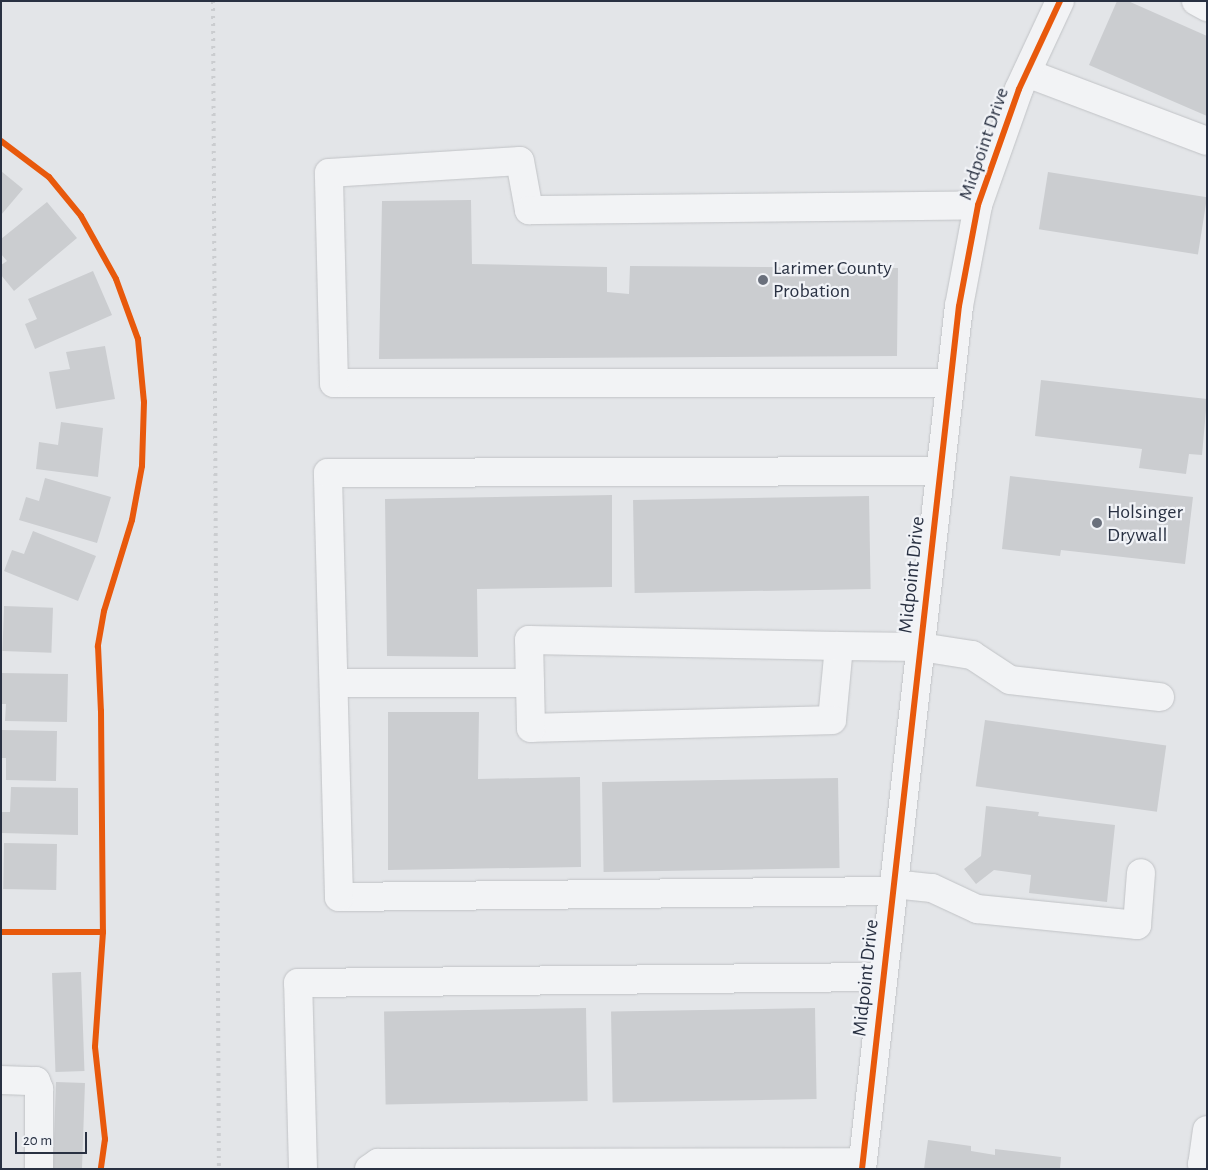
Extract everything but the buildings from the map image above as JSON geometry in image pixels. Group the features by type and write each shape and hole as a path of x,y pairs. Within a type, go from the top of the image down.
{"street":[{"name":"Midpoint Drive","path":"862,1165 959,306 978,205 1027,73 1060,1"},
{"path":"1196,1 1207,7"},
{"path":"1027,73 1207,141"},
{"path":"950,383 334,383 329,173 520,161 528,210 978,205"},
{"path":"940,471 328,473 335,684 339,897 893,887 932,888 949,894 978,909 1137,925 1141,873"},
{"path":"839,646 832,720 531,728 529,640 921,647 972,655 1010,680 1160,697"},
{"path":"335,684 530,683"},
{"path":"303,1169 298,984 882,977"},
{"path":"1,1080 36,1081 39,1089 39,1169"},
{"path":"1207,1130 1202,1164 1207,1167"},
{"path":"369,1169 378,1163 862,1165"}],"railway":[{"path":"213,1 219,1169"}],"cycle path":[{"path":"862,1169 959,306 978,205 1019,89 1060,1"},
{"path":"1,141 49,177 81,216 116,279 138,339 144,402 142,466 132,520 104,611 98,646 101,711 103,932 95,1047 105,1139 101,1169"},
{"path":"1,932 103,932"}],"place":[{"name":"Larimer County Probation","path":"763,280"},
{"name":"Holsinger Drywall","path":"1097,523"}]}
